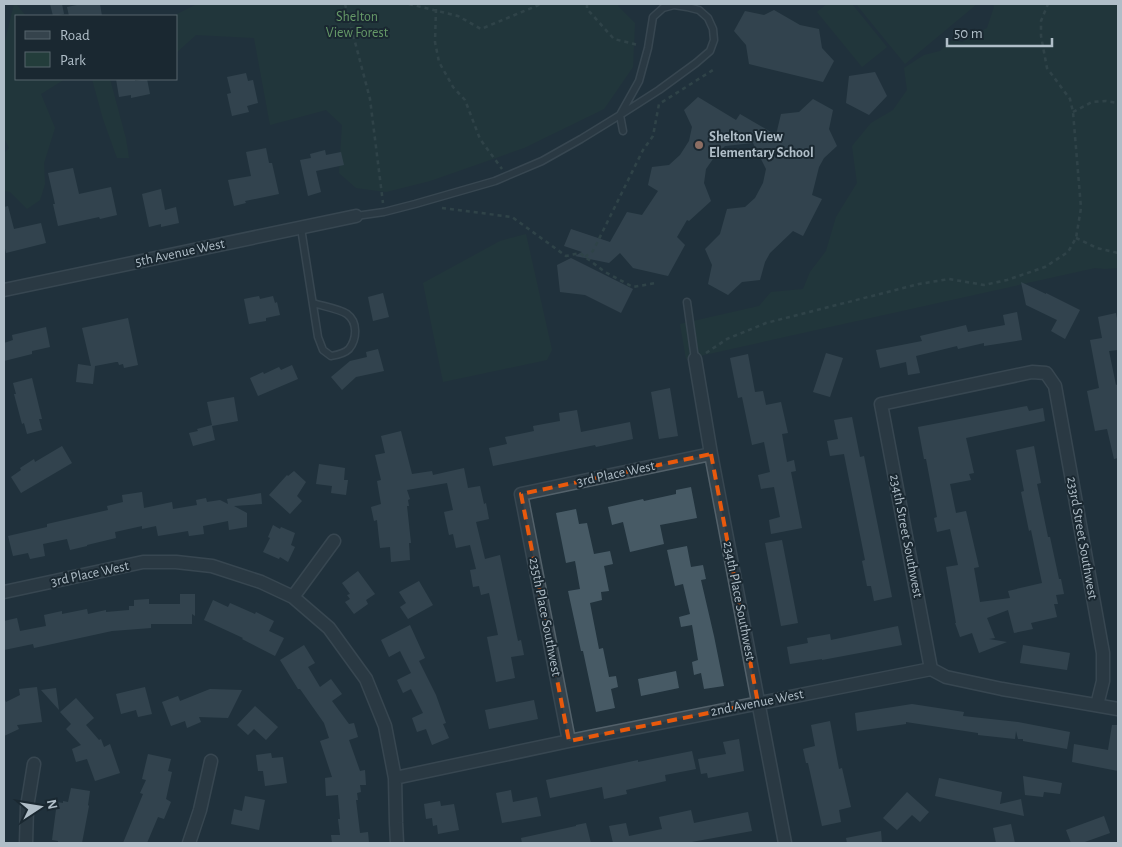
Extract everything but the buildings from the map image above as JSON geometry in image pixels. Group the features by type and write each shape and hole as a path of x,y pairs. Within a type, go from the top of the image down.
{"street":[{"name":"5th Avenue West","path":"4,290 356,216"},
{"name":"234th Place Southwest","path":"695,359 711,454 785,843"},
{"name":"233rd Street Southwest","path":"882,404 1032,372 1046,374 1055,386 1103,653 1103,681 1097,705"},
{"name":"234th Street Southwest","path":"882,404 931,669"},
{"name":"3rd Place West","path":"521,494 711,454"},
{"name":"235th Place Southwest","path":"521,494 569,741"},
{"path":"294,597 334,541"},
{"name":"3rd Place West","path":"4,592 144,562 176,562 212,566 261,582 294,597 329,628 366,678 385,726 395,778 397,843"},
{"path":"931,669 946,677 1002,689 1118,708"},
{"name":"2nd Avenue West","path":"395,778 569,741 931,669"},
{"path":"189,843 200,810 211,761"},
{"path":"26,843 26,807 34,764"}],"lane":[{"path":"356,216 384,212 495,181 542,161 581,139 620,115 666,84 710,51 714,40 714,29 708,18 699,10 674,5 663,8 654,17 639,81 620,115 623,131"},
{"path":"301,228 318,338 323,350 331,356 341,354 348,349 352,341 356,329 354,320 346,313 314,304"},
{"path":"687,302 695,359"}],"path":[{"path":"345,4 370,99 384,212"},
{"path":"409,4 458,16 481,29 541,4"},
{"path":"587,4 587,9 614,40 648,48"},
{"path":"695,359 727,339 766,323 910,286 949,280 984,285 1007,280 1045,267 1068,252 1076,238 1081,208 1074,112 1070,99 1047,68 1040,36 1042,21 1048,4"},
{"path":"436,10 435,42 439,62 453,87 465,100 480,139 507,176"},
{"path":"585,257 593,251 643,150 653,136 659,104 713,70"},
{"path":"1074,112 1092,102 1106,101 1118,103"},
{"path":"415,204 512,217 566,256 580,252 605,272 632,287 656,282"},
{"path":"1076,238 1097,248 1118,253"}],"highlighted area":[{"path":"711,454 758,703 569,741 521,494"}],"green space":[{"path":"14,4 16,4 25,15 15,15 15,80 63,80 41,94 55,128 44,163 45,184 40,200 27,209 10,192 4,191 4,153 9,148 4,138 4,45"},
{"name":"Shelton View Forest","path":"197,4 620,4 618,6 635,23 633,67 604,109 524,148 430,181 386,192 356,188 339,173 342,125 326,110 270,125 254,38 196,35 178,51 178,15 175,15"},
{"path":"827,4 852,4 887,47 862,67 817,12"},
{"path":"856,4 977,4 905,64"},
{"path":"993,4 1118,4 1118,268 1095,268 686,359 680,324 759,306 771,292 803,289 810,272 826,251 836,217 857,183 852,146 871,123 893,110 907,90 904,68 924,55 940,51 952,40 962,42 987,28 994,7"},
{"path":"92,80 110,80 126,139 129,158 117,158 103,119"},
{"path":"526,234 552,350 547,360 443,382 423,283 500,241"}],"place":[{"name":"Shelton View Elementary School","path":"699,145"}]}
